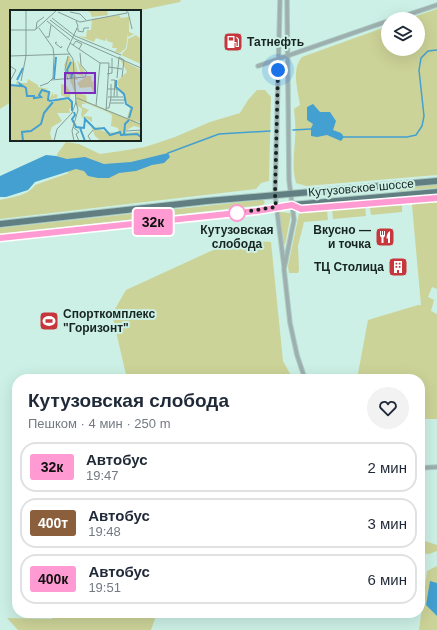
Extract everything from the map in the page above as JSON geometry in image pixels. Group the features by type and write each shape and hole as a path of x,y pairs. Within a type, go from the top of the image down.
{"main road":[{"name":"Кутузовское шоссе","path":"0,224 291,193 437,180"},
{"name":"Кутузовское шоссе","path":"0,238 257,211 292,205 437,192"}],"street":[{"path":"280,0 275,195 290,322 297,355 303,374"},
{"path":"284,269 294,220 291,193 288,125 287,0"},
{"path":"416,12 437,5"},
{"path":"258,66 381,23"},
{"path":"425,468 437,467"}],"green space":[{"path":"0,0 181,0 180,2 141,10 10,10 10,103 0,109"},
{"path":"437,9 437,175 306,186 296,183 294,167 294,109 300,105 296,74 302,57 381,29 381,56 425,56 425,13"},
{"path":"257,90 265,90 271,97 269,181 261,183 256,189 0,219 0,200 24,194 35,185 69,173 56,168 57,154 66,142 79,144 100,154 145,147 175,137 210,122 240,113 248,100"},
{"path":"437,184 437,188 397,191 398,187"},
{"path":"260,200 265,202 263,205 0,234 0,228"},
{"path":"437,200 437,289 432,287 428,297 434,300 431,311 437,314 437,419 425,419 425,374 358,374 368,320 421,305 412,205 420,201"},
{"path":"399,202 402,204 402,212 371,215 370,208 372,205"},
{"path":"365,205 366,216 333,219 332,209"},
{"path":"327,210 328,220 304,222 298,246 299,270 298,273 289,273 288,266 299,214 302,211"},
{"path":"280,212 291,214 285,245 283,243 278,214"},
{"path":"254,241 271,242 283,361 290,374 126,374 112,314 126,290 224,245"},
{"path":"425,541 437,545 437,551 429,554 425,554"},
{"path":"437,566 437,630 419,630 421,618 425,618 425,586 427,571"},
{"path":"7,618 155,618 151,630 18,630"}],"water":[{"path":"313,104 320,112 330,112 336,121 333,130 341,133 344,137 341,141 327,135 317,137 311,136 311,128 313,124 307,120 307,107"},
{"path":"168,153 170,157 164,163 152,165 136,171 119,173 109,178 98,178 88,176 84,171 76,169 35,182 28,190 6,197 0,197 0,176 46,155 67,159 85,157 104,164 131,162"},
{"path":"430,581 437,583 437,616 426,605"}],"waterway":[{"path":"344,137 407,137 416,135 422,126 424,116 419,70 421,58 428,51 437,50"},
{"path":"293,130 311,129"},
{"path":"168,153 219,134 270,131"}],"bus line":[{"name":"32к","path":"0,238 257,211 292,205 301,209 437,198"}],"place":[{"name":"Татнефть","path":"233,42"},
{"name":"Кутузовская слобода","path":"237,213"},
{"name":"Вкусно — и точка","path":"385,237"},
{"name":"ТЦ Столица","path":"398,267"},
{"name":"Спорткомплекс \"Горизонт\"","path":"49,321"}],"route":[{"path":"237,213 276,207 278,70"}]}
